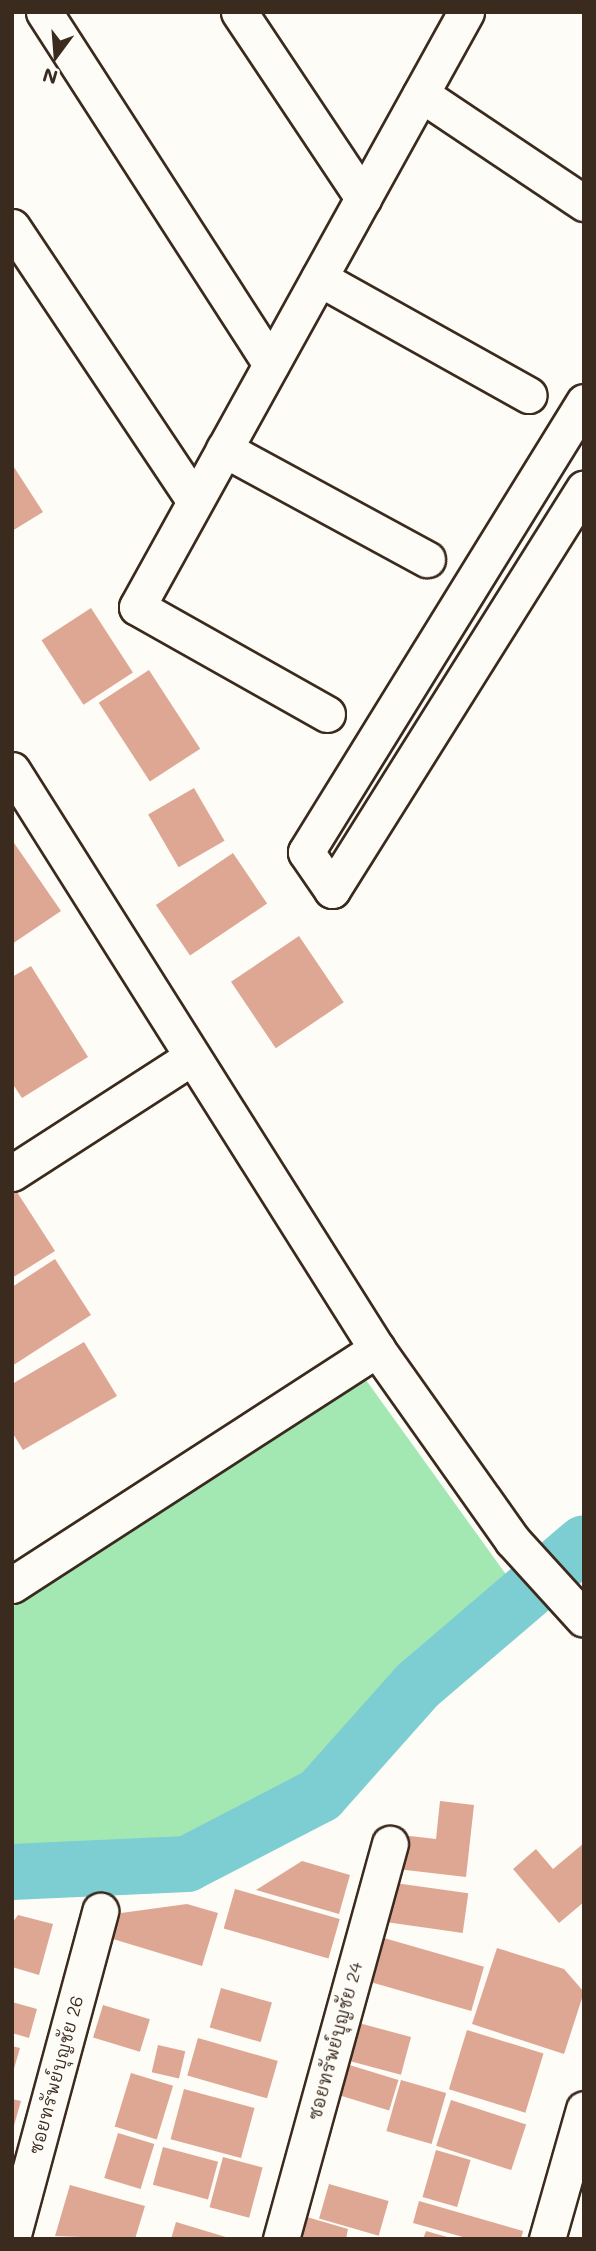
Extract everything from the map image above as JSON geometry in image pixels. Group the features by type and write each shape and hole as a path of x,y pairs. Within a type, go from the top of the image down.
{"street":[{"path":"44,12 271,364"},
{"path":"239,12 363,198"},
{"path":"327,714 137,607 466,12"},
{"path":"421,94 584,203"},
{"path":"12,227 195,501"},
{"path":"319,278 528,394"},
{"path":"584,402 306,852 332,890 584,488"},
{"path":"224,449 427,559"},
{"path":"12,770 377,1349 513,1541 584,1619"},
{"path":"12,1173 192,1057"},
{"path":"12,1585 377,1349"},
{"name":"ซอยทรัพย์บุญชัย 24","path":"281,2239 390,1844"},
{"name":"ซอยทรัพย์บุญชัย 26","path":"12,2238 100,1911"},
{"path":"547,2239 584,2109"}],"green space":[{"path":"366,1380 510,1580 311,1777 214,1836 99,1848 12,1845 12,1607"}],"building":[{"path":"12,464 43,512 12,531"},
{"path":"91,608 133,673 83,705 42,640"},
{"path":"149,670 200,749 150,782 99,703"},
{"path":"194,788 224,841 179,867 148,814"},
{"path":"12,840 61,911 12,944"},
{"path":"233,853 267,904 190,956 156,905"},
{"path":"299,936 344,1002 276,1048 231,982"},
{"path":"31,966 88,1057 22,1098 12,1083 12,977"},
{"path":"15,1189 55,1251 12,1278 12,1191"},
{"path":"55,1259 91,1315 12,1366 12,1287"},
{"path":"84,1342 117,1396 23,1450 12,1432 12,1384"},
{"path":"440,1801 474,1805 466,1877 397,1869 401,1835 436,1839"},
{"path":"584,1843 584,1902 559,1923 513,1869 536,1849 553,1869"},
{"path":"302,1861 350,1875 339,1914 256,1890"},
{"path":"395,1883 468,1893 463,1933 389,1923"},
{"path":"235,1889 340,1919 328,1958 224,1928"},
{"path":"187,1904 218,1913 202,1966 113,1939 121,1913"},
{"path":"18,1915 53,1924 39,1975 12,1967 12,1923"},
{"path":"384,1938 484,1967 471,2011 371,1982"},
{"path":"497,1948 564,1969 584,1992 564,2054 472,2024"},
{"path":"221,1988 272,2003 261,2042 210,2027"},
{"path":"12,2002 37,2009 29,2038 12,2033"},
{"path":"103,2005 150,2019 140,2052 93,2038"},
{"path":"355,2022 411,2037 401,2075 345,2060"},
{"path":"467,2030 544,2053 525,2113 449,2089"},
{"path":"198,2038 278,2061 267,2098 187,2075"},
{"path":"158,2045 185,2051 179,2079 152,2072"},
{"path":"12,2046 20,2048 13,2072 12,2072"},
{"path":"343,2063 398,2080 389,2111 334,2094"},
{"path":"131,2073 173,2086 157,2139 115,2127"},
{"path":"401,2080 446,2093 432,2144 386,2131"},
{"path":"184,2089 255,2108 241,2158 171,2139"},
{"path":"12,2099 21,2101 13,2129 12,2129"},
{"path":"451,2100 526,2124 511,2170 436,2146"},
{"path":"118,2133 154,2144 141,2189 104,2178"},
{"path":"163,2147 218,2162 208,2199 153,2185"},
{"path":"436,2150 471,2160 457,2207 422,2197"},
{"path":"223,2157 263,2168 249,2218 210,2207"},
{"path":"329,2184 389,2201 379,2236 319,2219"},
{"path":"70,2185 145,2206 135,2239 55,2236"},
{"path":"419,2201 523,2231 521,2239 470,2239 413,2223"},
{"path":"300,2215 348,2229 346,2239 292,2239"},
{"path":"176,2222 229,2238 229,2239 171,2239"},
{"path":"426,2231 451,2238 451,2239 423,2239"}],"waterway":[{"path":"12,1872 187,1864 320,1795 418,1685 584,1543"}]}
